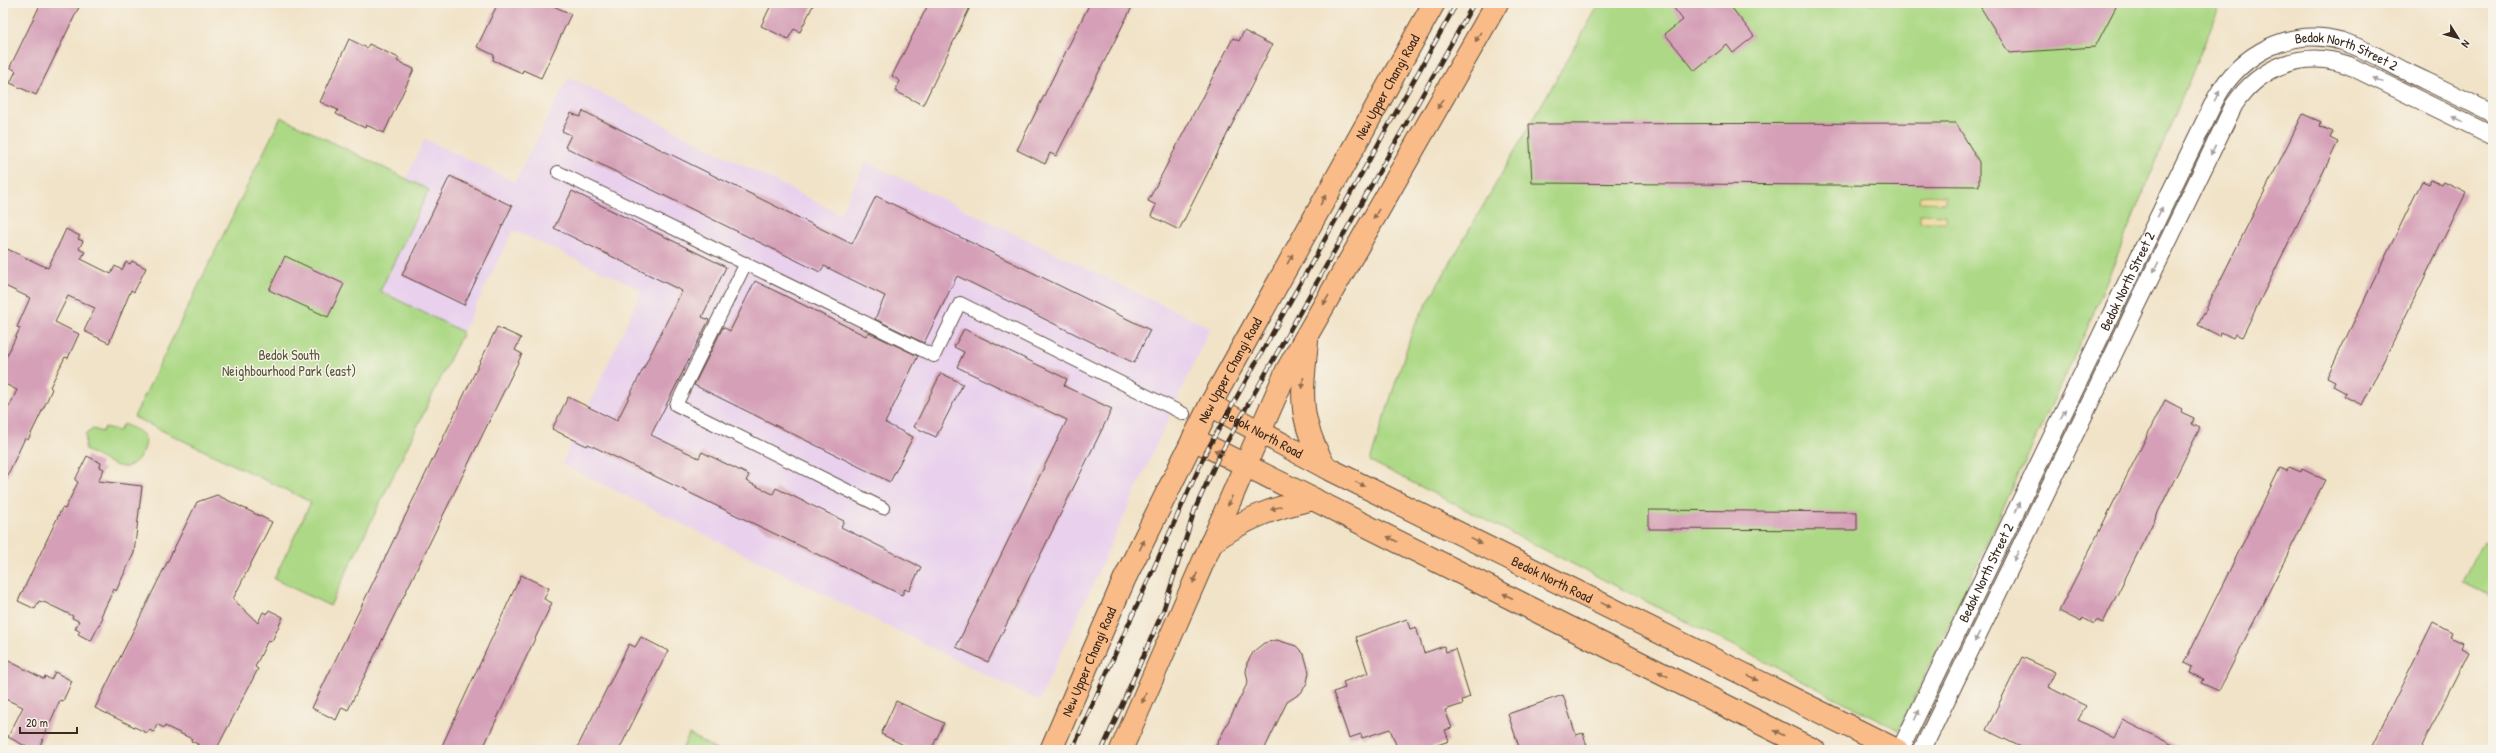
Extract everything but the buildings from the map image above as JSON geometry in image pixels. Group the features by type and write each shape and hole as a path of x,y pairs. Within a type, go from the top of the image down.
{"main road":[{"name":"New Upper Changi Road","path":"1051,750 1124,580 1210,405 1434,3"},
{"path":"1121,750 1246,465 1276,392 1308,330 1497,3"},
{"path":"1308,330 1302,411 1315,449 1325,467"},
{"name":"Bedok North Road","path":"1210,405 1260,430 1325,467 1897,750"},
{"path":"1193,439 1814,750"},
{"path":"1211,543 1253,517 1273,509 1314,499"}],"street":[{"name":"Bedok North Street 2","path":"1900,750 2216,98 2230,76 2249,58 2272,45 2297,38 2323,38 2357,47 2493,114"},
{"name":"Bedok North Street 2","path":"1922,750 2234,105 2248,87 2266,72 2288,62 2310,59 2334,61 2348,66 2493,136"},
{"path":"558,172 934,356 960,303 1184,414"},
{"path":"746,263 676,405 883,508"}],"shaded area":[{"path":"569,77 840,214 866,162 1210,328 1039,701 562,464 642,290 513,230 463,332 357,280 425,139 515,182"}],"green space":[{"path":"1600,3 2221,3 2086,331 1899,730 1370,461 1414,326"},
{"name":"Bedok South Neighbourhood Park (east)","path":"281,117 429,190 380,291 463,332 330,606 274,579 311,502 134,417"},
{"path":"123,424 140,432 146,441 140,456 131,465 127,467 117,466 85,450 86,434 93,429 102,432 105,427 119,431"},
{"path":"2483,541 2493,546 2493,597 2463,582"},
{"path":"689,734 717,750 682,750"}],"sand":[{"path":"1920,195 1946,196 1946,203 1919,202"},
{"path":"1920,214 1946,215 1946,222 1920,222"}],"railway":[{"path":"1072,750 1206,452 1457,3"},
{"path":"1102,750 1163,611 1195,509 1219,456 1474,3"}]}
